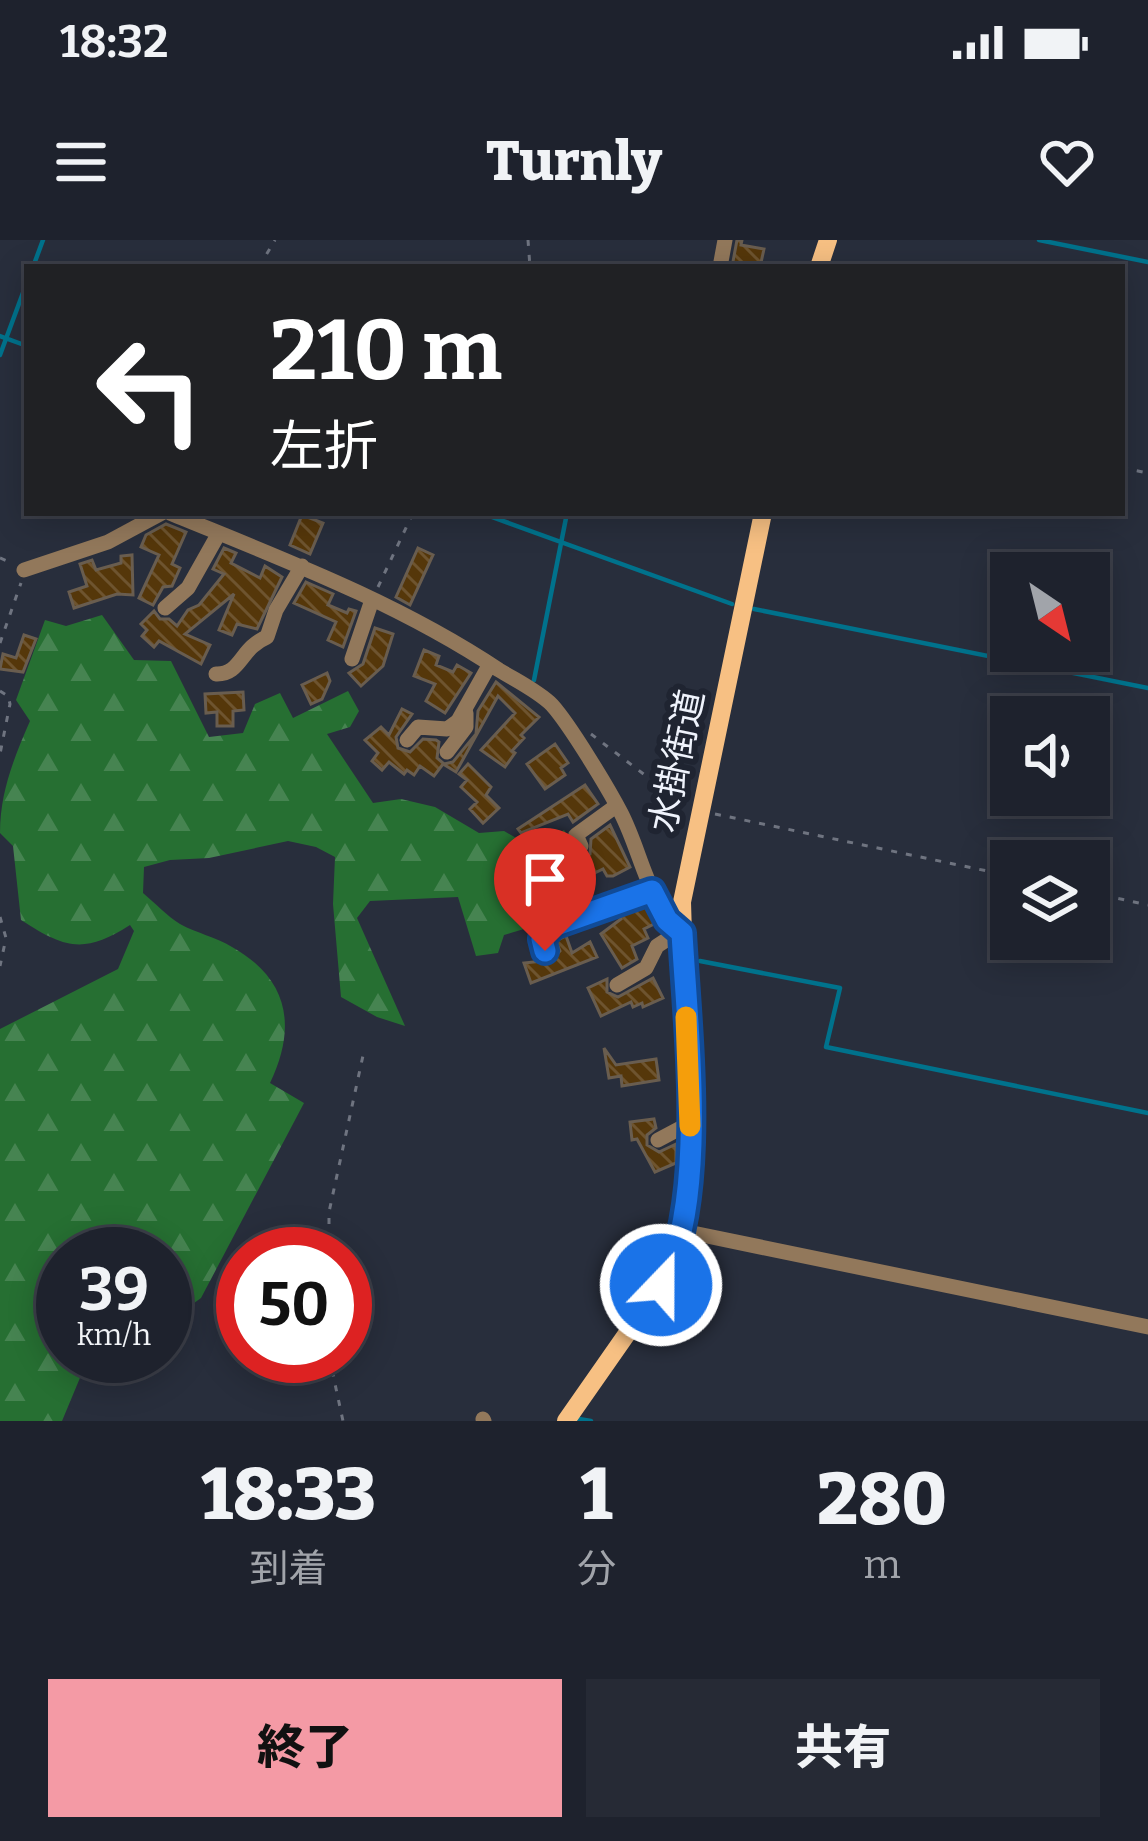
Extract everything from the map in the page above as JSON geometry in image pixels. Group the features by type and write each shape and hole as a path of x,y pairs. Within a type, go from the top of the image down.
{"main road":[{"name":"水掛街道","path":"566,1421 661,1285 683,1231 690,1124 682,902 762,516"}],"street":[{"path":"24,570 108,542 160,516"},
{"path":"174,516 302,566 372,600 490,664 551,704 616,806 667,920 681,932 657,946 646,968 617,985"},
{"path":"165,608 188,588 219,533"},
{"path":"216,674 237,667 251,644 267,637 302,566"},
{"path":"352,659 372,600"},
{"path":"407,740 424,725 447,729 466,710 490,664"},
{"path":"447,752 466,727 466,710"},
{"path":"581,846 576,835 616,806"},
{"path":"545,951 542,939 553,926 652,891"},
{"path":"658,1140 690,1124"},
{"path":"683,1231 1148,1327"}],"path":[{"path":"372,600 412,516"},
{"path":"0,643 24,570"},
{"path":"0,691 10,704 0,754"},
{"path":"585,730 687,807 990,872"},
{"path":"1110,896 1148,904"},
{"path":"0,917 6,938 0,966"},
{"path":"328,1227 364,1051"},
{"path":"335,1383 344,1421"}],"green space":[{"path":"102,615 134,660 171,661 209,737 243,733 255,704 280,693 293,718 348,691 359,711 350,727 327,734 373,803 401,799 435,807 479,833 504,831 535,849 564,830 577,851 553,866 559,881 585,911 504,935 498,953 476,956 458,897 370,901 357,918 405,1026 341,997 333,904 335,857 288,841 144,867 143,893 186,927 232,947 266,974 276,989 285,1024 270,1083 304,1103 239,1227 216,1227 216,1270 201,1298 192,1304 192,1227 36,1227 36,1383 78,1383 62,1421 0,1421 0,1029 118,969 134,931 130,925 100,941 75,944 21,920 13,846 0,833 2,803 30,721 16,700 45,620 66,626"}],"building":[{"path":"737,240 764,249 761,264 733,264"},
{"path":"302,516 323,523 310,554 290,545"},
{"path":"166,524 186,532 172,564 180,568 172,586 163,587 153,605 139,598 159,555 141,547 146,535"},
{"path":"224,548 236,553 231,563 260,578 265,566 282,577 257,629 237,624 232,635 219,630 234,594 185,634 210,645 201,664 159,641 154,647 142,636 147,630 141,624 154,611 177,626 224,574 213,569"},
{"path":"418,548 433,555 410,605 396,597"},
{"path":"132,555 133,595 117,594 74,608 69,592 87,586 80,564 92,560 96,570"},
{"path":"306,582 333,594 328,605 347,613 356,611 343,647 328,640 336,622 294,603"},
{"path":"375,628 393,634 383,666 361,686 349,673 363,664"},
{"path":"24,635 36,639 23,672 0,669 3,654 16,658"},
{"path":"424,650 439,656 436,665 453,672 457,665 471,673 445,713 426,701 435,684 414,676"},
{"path":"327,673 330,681 322,699 311,704 302,685"},
{"path":"496,682 539,717 521,735 524,738 505,767 481,750 515,713 498,696 456,772 443,764 434,776 420,766 414,775 407,770 404,774 389,762 382,770 372,761 378,753 365,740 381,727 389,735 402,709 412,714 396,737 398,748 410,752 423,739 436,740 437,758 444,764 453,762 476,734 478,711"},
{"path":"243,692 244,710 233,711 233,726 217,726 217,712 206,713 205,694"},
{"path":"555,744 568,763 561,768 565,775 545,789 527,764"},
{"path":"468,764 491,787 486,795 499,808 483,823 470,809 477,802 461,787 467,780 459,774"},
{"path":"585,785 598,804 573,822 568,814 521,833 518,829"},
{"path":"610,825 630,867 613,876 603,869 568,886 559,868 590,854 591,839"},
{"path":"647,906 656,923 644,929 648,938 632,946 637,959 622,968 601,934 621,919 619,915"},
{"path":"566,936 572,953 590,942 597,957 531,983 524,963 552,960 560,951 556,941"},
{"path":"653,978 663,998 643,1007 642,1003 633,1007 631,1002 601,1016 588,988 607,979 607,992 618,997"},
{"path":"604,1048 616,1065 656,1059 659,1080 622,1086 621,1076 609,1078"},
{"path":"654,1119 656,1128 647,1135 647,1145 659,1152 676,1144 676,1163 655,1172 637,1139 632,1140 630,1122"}],"waterway":[{"path":"34,264 43,240"},
{"path":"1039,240 1148,262"},
{"path":"0,355 24,290"},
{"path":"0,336 24,345"},
{"path":"489,516 732,604"},
{"path":"534,680 566,516"},
{"path":"754,609 1148,688"},
{"path":"700,961 840,988 826,1047 1148,1113"},
{"path":"579,1419 591,1421"}],"slow traffic":[{"path":"686,1017 690,1126"}],"route":[{"path":"545,951 542,939 553,926 652,891 667,920 682,933 689,1190 680,1246 661,1285"}]}
